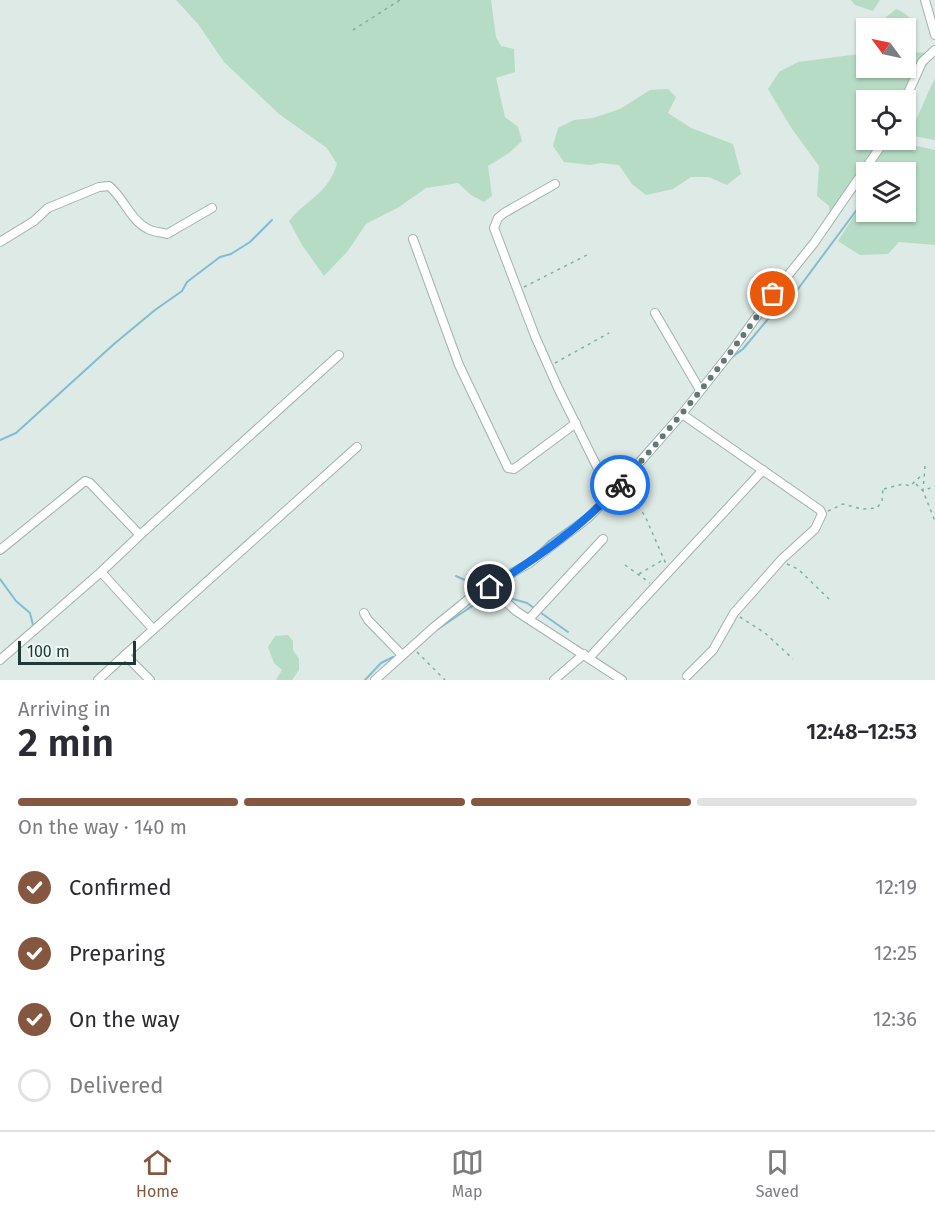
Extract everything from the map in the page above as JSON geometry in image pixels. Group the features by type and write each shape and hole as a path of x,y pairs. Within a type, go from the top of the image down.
{"street":[{"path":"925,0 935,35"},
{"path":"909,90 922,62 935,50"},
{"path":"375,680 402,654 476,593 490,587 538,557 588,518 611,495 682,414 814,243 878,150"},
{"path":"555,184 504,213 495,222 494,228 558,388 611,495"},
{"path":"0,242 34,221 48,208 99,187 109,186 118,193 138,222 149,230 167,234 212,208"},
{"path":"413,239 459,366 508,468 514,469 576,423"},
{"path":"655,313 700,390"},
{"path":"0,660 101,572 339,355"},
{"path":"682,414 820,510 822,514 815,529 782,559 734,613 712,650 687,676"},
{"path":"99,680 357,447"},
{"path":"554,680 586,656 655,587 763,470"},
{"path":"0,550 85,481 90,483 140,535"},
{"path":"529,619 603,539"},
{"path":"101,572 153,629"},
{"path":"490,587 516,611 622,680"},
{"path":"364,613 368,620 402,654"},
{"path":"125,655 150,680"}],"path":[{"path":"353,30 400,0"},
{"path":"518,290 587,255"},
{"path":"549,366 609,333"},
{"path":"925,466 923,491 935,521"},
{"path":"822,514 843,504 862,509 877,508 882,501 883,488 903,484 910,486 923,474"},
{"path":"915,483 923,491"},
{"path":"923,491 935,486"},
{"path":"638,506 645,516 669,570"},
{"path":"782,559 798,569 829,598"},
{"path":"638,574 664,560"},
{"path":"625,565 655,587"},
{"path":"734,613 765,633 793,659"},
{"path":"413,647 445,680"}],"green space":[{"path":"176,0 491,0 496,37 501,46 514,49 515,72 496,78 505,117 518,127 522,141 509,153 488,166 492,196 484,202 471,195 458,183 426,188 399,207 366,224 347,252 324,276 302,245 289,221 328,183 337,164 327,148 279,114 224,62 198,24"},
{"path":"851,0 880,0 873,11 855,5"},
{"path":"896,9 909,18 885,18"},
{"path":"916,52 932,53 915,90 856,90 856,150 916,150 916,146 935,150 935,245 899,242 888,254 860,255 838,241 856,213 856,222 916,222 916,162 856,162 856,192 853,191 830,222 829,206 817,196 819,166 790,126 768,89 779,72 798,62 856,54 856,78 916,78"},
{"path":"935,79 935,140 916,136 916,119"},
{"path":"668,89 676,97 668,113 691,128 733,144 741,174 727,185 709,177 691,177 673,189 646,195 632,184 619,165 564,162 553,146 558,128 574,120 593,118 620,109 650,90"},
{"path":"288,635 293,641 293,650 299,659 299,670 292,680 276,680 282,670 274,663 268,647 275,636"}],"waterway":[{"path":"731,358 743,349 768,319 792,297 856,211"},
{"path":"0,440 16,433 114,344 182,291 187,282 220,257 231,254 250,242 272,220"},
{"path":"611,488 671,421"},
{"path":"590,511 607,493"},
{"path":"538,552 549,541 583,517"},
{"path":"456,576 478,590"},
{"path":"512,596 503,587 515,576"},
{"path":"0,579 16,601 30,613 32,628"},
{"path":"438,629 493,592"},
{"path":"506,597 527,603 568,632"},
{"path":"385,666 396,656"},
{"path":"365,680 381,663 393,657"}],"way so far":[{"path":"620,485 682,414 749,329 773,294"}],"route":[{"path":"490,587 528,564 588,518 620,485"}]}
